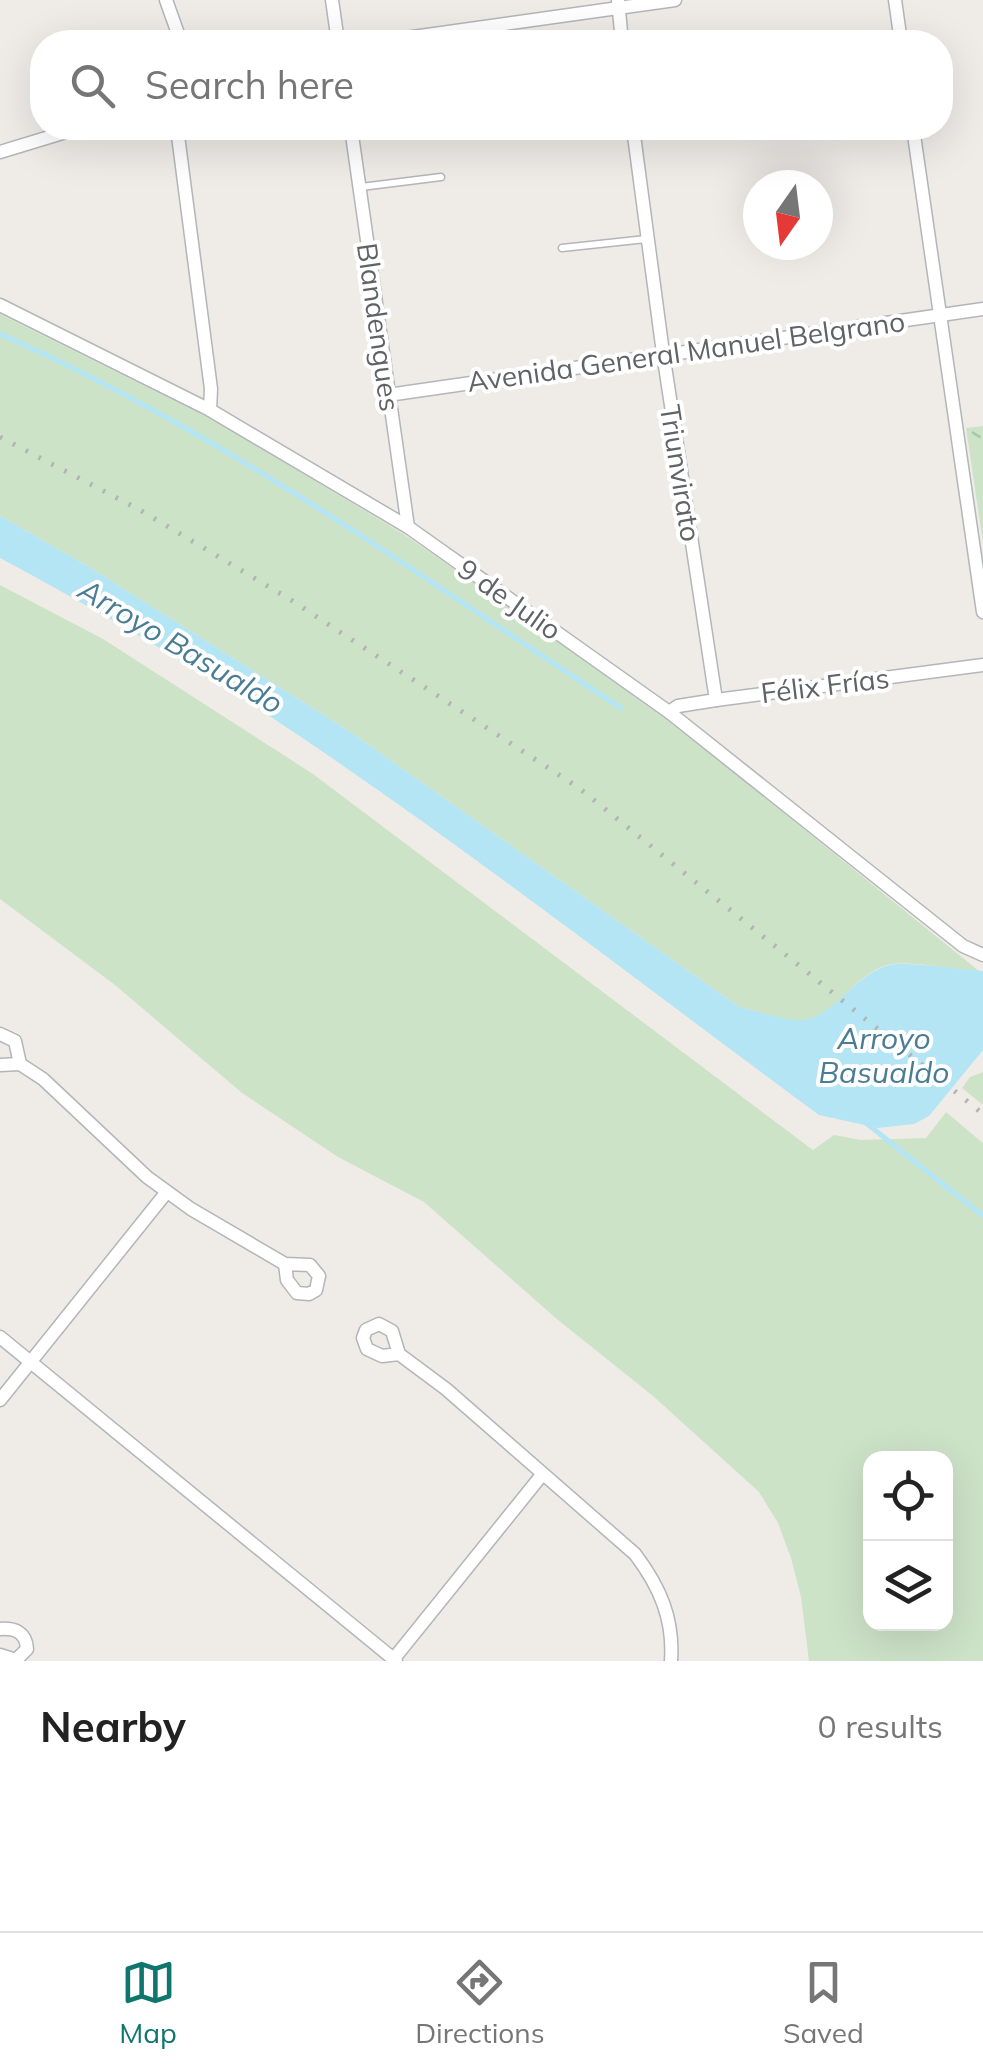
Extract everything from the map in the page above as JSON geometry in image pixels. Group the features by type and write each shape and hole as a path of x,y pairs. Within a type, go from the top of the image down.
{"street":[{"path":"166,0 177,30"},
{"path":"332,0 336,30"},
{"path":"453,30 618,4 675,0"},
{"path":"895,0 899,30"},
{"path":"618,4 621,30"},
{"path":"0,152 40,140"},
{"path":"179,140 211,389 210,410"},
{"name":"Blandengues","path":"352,140 408,527"},
{"name":"Triunvirato","path":"636,140 663,353 716,700"},
{"path":"915,140 983,612"},
{"name":"9 de Julio","path":"0,305 210,410 408,527 668,712 963,946 981,955"},
{"name":"Avenida General Manuel Belgrano","path":"388,394 983,309"},
{"name":"Félix Frías","path":"668,712 678,706 716,700 983,665"},
{"path":"0,1034 14,1041 20,1064 63,1096 166,1193 285,1264"},
{"path":"0,1065 20,1064"},
{"path":"0,1400 166,1193"},
{"path":"0,1338 394,1660 541,1476"},
{"path":"399,1354 446,1389 541,1476 618,1537 658,1588 670,1622 671,1661"},
{"path":"0,1629 18,1631 27,1649 16,1660 0,1655"}],"lane":[{"path":"359,187 441,177"},
{"path":"562,248 648,239"}],"green space":[{"path":"0,314 219,423 405,535 650,704 979,971 893,964 868,975 825,1012 801,1020 739,1007 352,733 89,567 0,516"},
{"path":"983,426 983,543 966,428"},
{"path":"0,585 103,639 313,774 813,1150 834,1135 861,1140 926,1138 946,1112 983,1143 983,1661 809,1661 801,1597 791,1558 778,1523 759,1492 653,1396 558,1320 424,1202 338,1157 242,1093 115,985 0,899"},
{"path":"983,1072 983,1105 962,1088 970,1077"}],"water":[{"name":"Arroyo Basualdo","path":"0,516 89,567 352,733 739,1007 800,1020 823,1012 877,969 890,965 983,971 983,1050 929,1116 914,1124 878,1128 819,1115 477,861 268,715 169,653 0,558"}],"waterway":[{"path":"0,334 82,373 240,460 621,708"},
{"path":"866,1123 983,1216"}],"railway":[{"path":"0,437 140,510 291,600 579,788 983,1114"}]}
